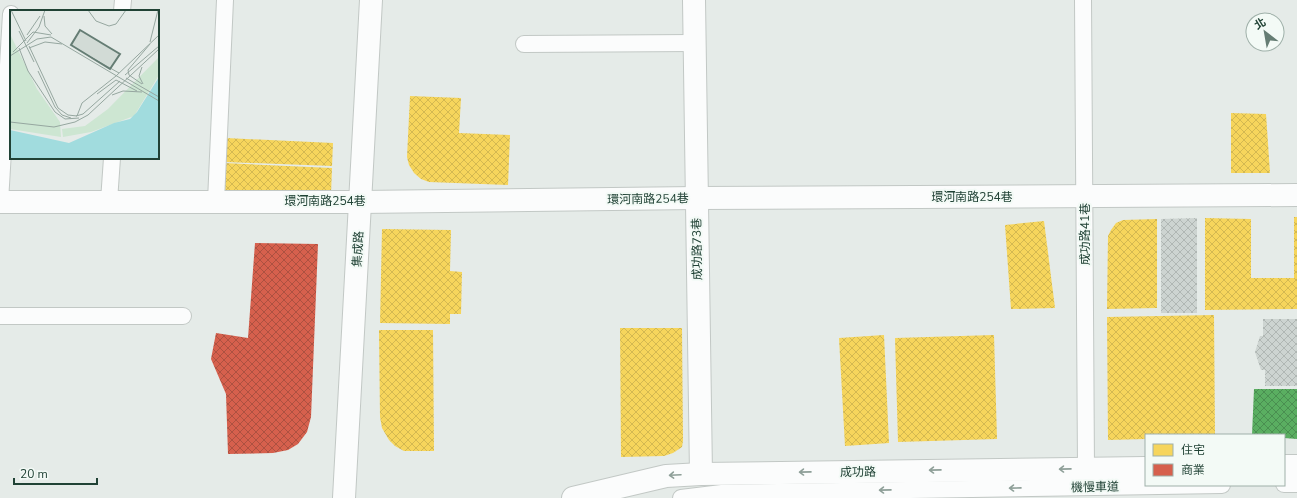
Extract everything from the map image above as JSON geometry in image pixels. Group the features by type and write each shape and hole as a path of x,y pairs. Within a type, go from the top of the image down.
{"street":[{"name":"集成路","path":"344,498 371,0"},
{"name":"成功路73巷","path":"694,0 700,474"},
{"name":"環河南路254巷","path":"0,202 360,202 696,198 1297,195"},
{"path":"1285,466 1297,466"},
{"name":"成功路","path":"573,498 666,476 700,474 1145,468"}],"lane":[{"path":"11,10 12,0"},
{"path":"122,10 123,0"},
{"path":"216,201 225,0"},
{"name":"成功路41巷","path":"1083,0 1086,468"},
{"path":"0,202 10,31"},
{"path":"524,44 694,43"},
{"path":"109,201 112,159"},
{"path":"0,316 183,316"},
{"path":"1285,484 1297,484"},
{"name":"機慢車道","path":"681,498 722,493 1160,486"}],"building: 住宅":[{"path":"410,96 461,98 459,133 510,135 508,185 429,182 421,179 414,173 409,165 407,157"},
{"path":"1231,113 1266,114 1270,173 1231,173"},
{"path":"226,138 333,143 332,166 225,162"},
{"path":"224,163 332,168 331,194 223,190"},
{"path":"1294,217 1297,217 1297,309 1205,310 1205,218 1251,219 1251,278 1294,278"},
{"path":"1157,219 1157,308 1107,309 1108,236 1111,230 1116,223 1123,220"},
{"path":"1044,221 1055,308 1011,309 1005,225"},
{"path":"382,229 451,230 450,271 462,272 461,314 450,314 450,324 380,323"},
{"path":"1214,315 1215,434 1145,434 1145,439 1108,440 1107,317"},
{"path":"620,328 682,328 683,441 682,447 673,453 664,456 621,457"},
{"path":"379,330 433,330 434,451 404,451 395,446 389,440 382,428 380,417"},
{"path":"884,335 889,443 845,446 839,338"},
{"path":"994,335 997,439 898,442 895,338"}],"building: 商業":[{"path":"255,243 318,244 311,417 307,432 298,444 288,450 273,453 228,454 226,394 211,359 216,333 248,338"}],"building: 公共":[{"path":"1254,389 1297,389 1297,439 1285,438 1285,434 1252,434"}],"building: 其他":[{"path":"1197,218 1197,313 1161,313 1161,219"},
{"path":"1263,319 1297,319 1297,386 1265,386 1265,370 1261,370 1255,352 1260,336 1263,336"}]}
